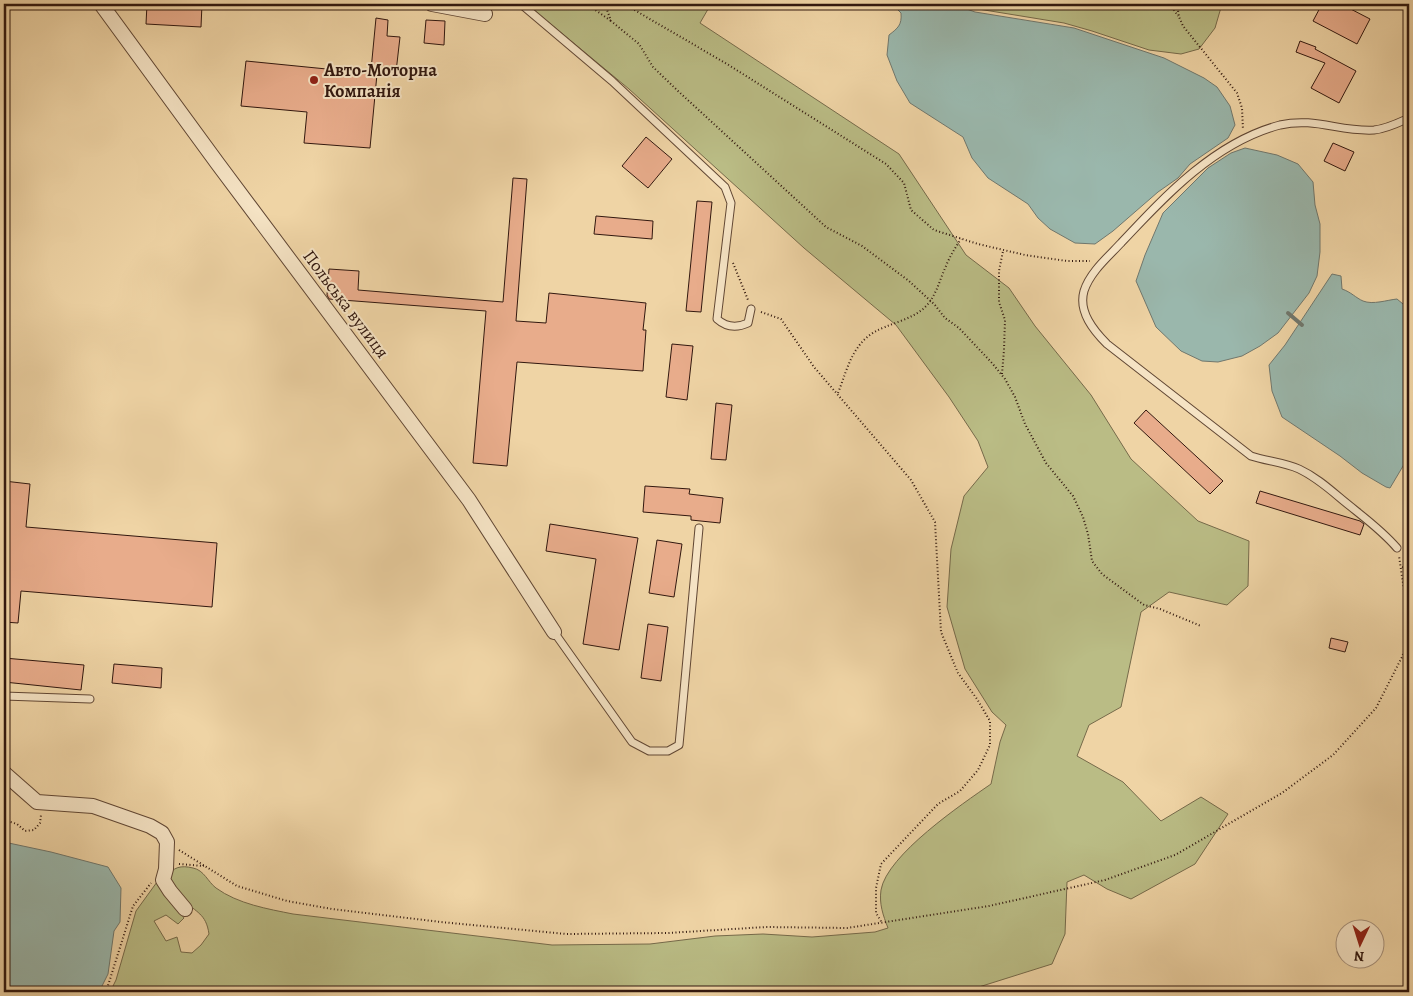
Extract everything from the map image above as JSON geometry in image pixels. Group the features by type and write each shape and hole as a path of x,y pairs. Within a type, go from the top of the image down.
{"street":[{"name":"Польська вулиця","path":"101,4 469,500 554,632"},
{"path":"432,4 486,14"},
{"path":"4,773 37,802 93,806 150,826 162,833 167,842 166,869 163,880 185,909"}],"lane":[{"path":"521,4 612,81 725,187 731,202 717,319 724,325 739,327 748,322 751,309"},
{"path":"1397,548 1380,530 1322,482 1299,469 1280,462 1250,456 1107,344 1094,332 1088,320 1084,305 1084,292 1104,260 1171,191 1212,159 1238,142 1274,127 1295,122 1318,122 1358,130 1375,130 1409,118"},
{"path":"554,632 632,742 649,751 668,751 679,745 699,528"},
{"path":"4,696 90,699"}],"path":[{"path":"587,4 639,44 653,67 826,227 862,246 909,281 930,300 945,318 959,328 1002,374 1016,397 1025,424 1046,463 1073,496 1083,518 1092,561 1102,574 1144,604 1201,626"},
{"path":"605,4 611,21"},
{"path":"618,4 631,8 727,64 886,164 904,183 911,210 934,230 1003,250 1067,261 1104,260"},
{"path":"1170,4 1183,26 1237,93 1242,108 1242,130 1246,133 1258,133"},
{"path":"1177,4 1179,17"},
{"path":"838,394 847,365 858,346 867,337 924,309 940,284 947,264 960,239"},
{"path":"726,244 751,309 780,319 814,367 911,480 935,522 941,632 958,673 990,721 990,745 978,770 960,791 938,804 881,864 876,888 876,913 882,923"},
{"path":"1002,374 1005,320 1000,302 999,272 1003,250"},
{"path":"167,842 237,886 287,901 323,908 441,922 566,934 668,933 766,927 847,928 989,906 1105,880 1175,855 1282,793 1333,755 1376,708 1408,641 1409,624 1402,584 1402,567 1397,548"},
{"path":"1402,567 1409,570"},
{"path":"4,820 17,824 25,831 34,830 40,823 41,811 37,802"},
{"path":"106,992 133,906 146,887 166,869 177,864 206,867"}],"green space":[{"path":"516,4 711,4 700,23 899,154 966,255 1009,288 1035,326 1091,395 1131,459 1198,521 1249,541 1248,586 1227,605 1169,592 1141,612 1121,707 1089,725 1077,756 1123,782 1161,821 1201,797 1228,814 1195,864 1131,899 1107,889 1084,875 1067,882 1065,934 1052,964 963,992 110,992 116,980 136,911 157,882 184,918 178,924 166,915 154,921 166,941 177,937 181,952 192,953 209,934 203,917 184,900 167,877 172,871 181,867 197,869 213,886 234,898 253,905 293,914 552,945 650,944 715,936 763,934 812,937 875,932 888,928 881,905 881,890 886,876 897,861 927,831 991,784 1000,742 1006,725 992,712 965,669 947,607 951,549 964,496 988,467 978,441 949,397 896,325 804,248 629,89 530,7"},
{"path":"963,4 1222,4 1215,28 1199,49 1181,54 1149,50 1064,23 972,8"}],"shaded area":[{"path":"892,4 958,4 975,12 1074,28 1164,58 1204,78 1217,87 1230,106 1235,125 1228,138 1190,164 1178,178 1158,192 1113,231 1095,244 1075,243 1050,229 1038,218 1028,204 988,178 972,158 963,137 910,103 897,81 887,55 889,35 897,28 901,21 901,13"},
{"path":"1245,148 1277,155 1298,164 1313,182 1315,205 1320,224 1320,252 1317,276 1309,293 1278,333 1242,356 1218,362 1202,361 1181,351 1156,327 1136,281 1163,213 1208,168 1231,153"},
{"path":"1332,274 1341,276 1342,289 1363,301 1376,302 1397,299 1409,309 1409,456 1390,488 1362,473 1282,417 1272,391 1269,365 1285,345"},
{"path":"4,842 108,867 121,888 120,922 114,931 108,974 99,992 4,992"}],"building":[{"path":"147,4 202,4 201,27 146,24"},
{"path":"1322,4 1341,4 1370,19 1357,44 1313,21"},
{"path":"376,18 388,20 387,36 400,37 396,72 371,70"},
{"path":"426,20 445,21 444,45 424,43"},
{"path":"1300,41 1316,47 1315,49 1356,71 1339,103 1311,88 1325,63 1296,52"},
{"path":"246,61 377,74 370,148 304,143 307,112 241,106"},
{"path":"646,137 672,159 648,188 622,166"},
{"path":"1333,143 1354,152 1345,171 1324,161"},
{"path":"513,178 527,179 516,321 546,323 549,293 646,303 643,330 646,330 643,371 517,362 507,466 473,463 486,311 329,299 327,295 329,269 359,271 358,290 503,302"},
{"path":"697,201 712,202 701,312 686,311"},
{"path":"596,216 653,221 652,239 594,234"},
{"path":"672,344 693,346 687,400 666,397"},
{"path":"716,403 732,405 726,460 711,459"},
{"path":"1146,410 1223,481 1210,494 1134,423"},
{"path":"4,481 30,484 26,527 217,543 212,607 21,591 18,623 4,622"},
{"path":"645,486 690,489 689,494 723,498 720,523 691,520 691,516 643,512"},
{"path":"1260,491 1360,521 1364,524 1360,535 1256,503"},
{"path":"550,524 638,538 619,650 583,644 596,559 546,551"},
{"path":"657,540 682,544 674,597 649,593"},
{"path":"648,624 668,627 661,681 641,678"},
{"path":"1331,638 1348,642 1345,652 1329,648"},
{"path":"4,658 84,665 81,690 4,682"},
{"path":"114,664 162,668 161,688 112,683"}],"waterway":[{"path":"1288,313 1302,325"}],"place":[{"name":"Авто-Моторна Компанія","path":"314,80"}]}
